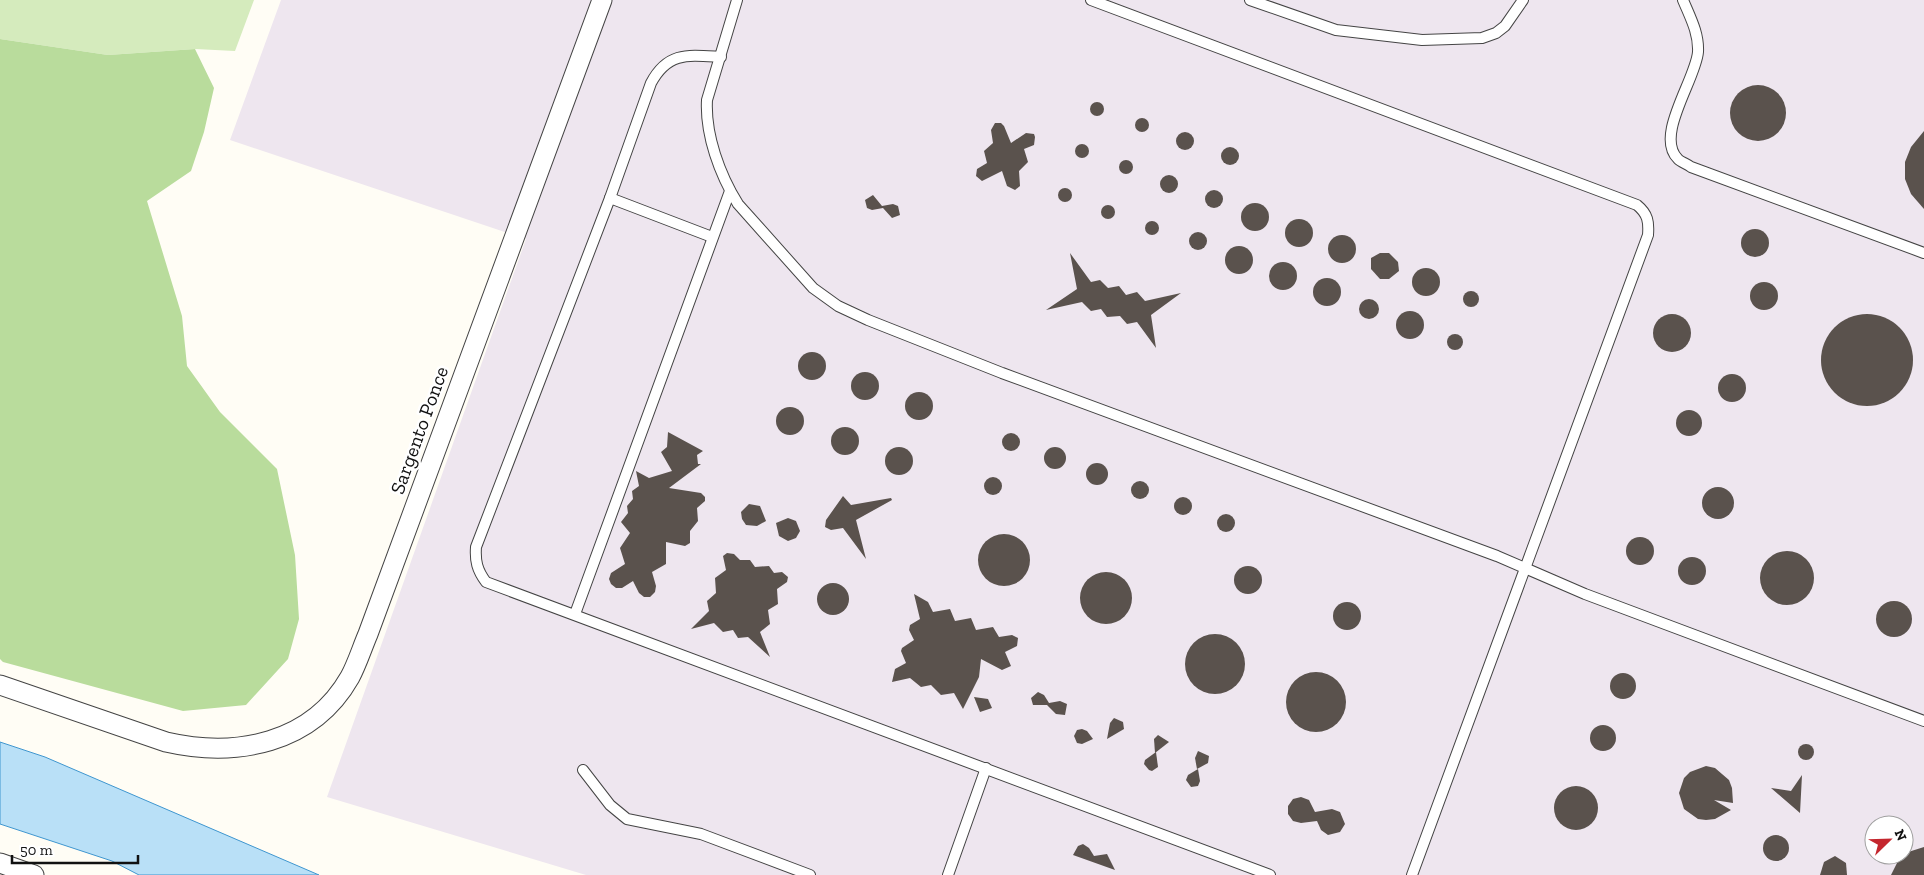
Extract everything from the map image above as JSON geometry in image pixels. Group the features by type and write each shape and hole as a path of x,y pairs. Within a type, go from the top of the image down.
{"street":[{"name":"Sargento Ponce","path":"0,685 166,742 193,748 216,749 246,748 272,742 317,717 335,699 350,676 372,625 602,0"},
{"path":"0,863 34,875"}],"lane":[{"path":"737,0 707,100 706,115 710,134 730,191 738,204 813,288 838,306 1002,373 1525,568 1585,594 1924,721"},
{"path":"1091,0 1637,205 1643,210 1649,222 1648,235 1412,875"},
{"path":"1250,0 1336,30 1422,40 1482,38 1496,33 1505,26 1523,0"},
{"path":"1683,0 1697,34 1698,54 1670,132 1671,146 1677,158 1691,167 1924,253"},
{"path":"721,57 686,55 677,58 657,72 476,547 475,559 479,573 486,582 1270,875"},
{"path":"575,614 730,191"},
{"path":"610,198 712,237"},
{"path":"948,875 986,768"},
{"path":"583,770 610,805 627,819 701,834 810,875"}],"shaded area":[{"path":"281,0 1924,0 1924,875 586,875 327,797 526,239 230,140"}],"green space":[{"path":"0,0 254,0 235,51 195,49 108,55 0,39"},
{"path":"0,39 108,55 195,49 214,88 204,132 191,171 147,201 182,316 187,366 220,412 277,469 295,555 299,619 288,659 246,705 183,711 3,662 0,659"}],"water":[{"path":"0,742 45,757 319,875 139,875 112,861 0,824"}],"building":[{"path":"1758,85 1773,90 1781,98 1786,113 1781,128 1773,136 1758,141 1743,136 1735,128 1730,113 1735,98 1743,90"},
{"path":"1097,102 1102,104 1104,109 1102,114 1097,116 1092,114 1090,109 1092,104"},
{"path":"1139,118 1145,118 1149,125 1145,132 1139,132 1135,128 1135,122"},
{"path":"995,123 1001,123 1004,126 1011,143 1026,133 1034,134 1035,137 1034,145 1024,149 1028,162 1019,171 1020,186 1015,190 1007,186 1002,171 982,181 976,176 977,169 987,163 984,151 993,143 991,130"},
{"path":"1924,131 1924,209 1911,194 1905,179 1905,162 1911,147"},
{"path":"1185,132 1191,135 1194,141 1191,147 1185,150 1179,147 1176,141 1179,135"},
{"path":"1079,144 1085,144 1089,151 1085,158 1079,158 1075,154 1075,148"},
{"path":"1230,147 1236,150 1239,156 1236,162 1230,165 1224,162 1221,156 1224,150"},
{"path":"1123,160 1129,160 1133,167 1129,174 1123,174 1119,170 1119,164"},
{"path":"1169,175 1175,178 1178,184 1175,190 1169,193 1163,190 1160,184 1163,178"},
{"path":"1062,188 1068,188 1072,195 1068,202 1062,202 1058,198 1058,192"},
{"path":"1214,190 1220,193 1223,199 1220,205 1214,208 1208,205 1205,199 1208,193"},
{"path":"873,195 882,206 893,204 898,206 900,215 892,218 883,208 872,210 867,208 865,200"},
{"path":"1255,203 1265,207 1269,217 1265,227 1255,231 1245,227 1241,217 1245,207"},
{"path":"1105,205 1111,205 1115,212 1111,219 1105,219 1101,215 1101,209"},
{"path":"1299,219 1309,223 1313,233 1309,243 1299,247 1289,243 1285,233 1289,223"},
{"path":"1149,221 1155,221 1159,228 1155,235 1149,235 1145,231 1145,225"},
{"path":"1755,229 1765,233 1769,243 1765,253 1755,257 1745,253 1741,243 1745,233"},
{"path":"1198,232 1204,235 1207,241 1204,247 1198,250 1192,247 1189,241 1192,235"},
{"path":"1342,235 1352,239 1356,249 1352,259 1342,263 1332,259 1328,249 1332,239"},
{"path":"1239,246 1249,250 1253,260 1249,270 1239,274 1229,270 1225,260 1229,250"},
{"path":"1070,253 1091,282 1100,280 1108,288 1119,286 1126,295 1137,292 1145,301 1181,293 1151,315 1156,348 1137,322 1127,324 1120,316 1107,317 1101,309 1091,311 1082,302 1046,310 1077,289"},
{"path":"1380,253 1389,253 1398,262 1399,271 1389,279 1380,279 1371,269 1371,258"},
{"path":"1283,262 1293,266 1297,276 1293,286 1283,290 1273,286 1269,276 1273,266"},
{"path":"1426,268 1436,272 1440,282 1436,292 1426,296 1416,292 1412,282 1416,272"},
{"path":"1327,278 1337,282 1341,292 1337,302 1327,306 1317,302 1313,292 1317,282"},
{"path":"1764,282 1774,286 1778,296 1774,306 1764,310 1754,306 1750,296 1754,286"},
{"path":"1471,291 1479,299 1471,307 1463,299"},
{"path":"1369,299 1376,302 1379,309 1376,316 1369,319 1362,316 1359,309 1362,302"},
{"path":"1410,311 1420,315 1424,325 1420,335 1410,339 1400,335 1396,325 1400,315"},
{"path":"1672,314 1679,315 1685,320 1690,326 1690,340 1685,346 1679,351 1672,352 1665,351 1659,346 1654,340 1653,333 1654,326 1659,320 1665,315"},
{"path":"1867,314 1885,317 1900,327 1910,342 1913,360 1910,378 1900,393 1885,403 1867,406 1849,403 1834,393 1824,378 1821,360 1824,342 1834,327 1849,317"},
{"path":"1455,334 1463,342 1455,350 1447,342"},
{"path":"812,352 822,356 826,366 822,376 812,380 802,376 798,366 802,356"},
{"path":"865,372 875,376 879,386 875,396 865,400 855,396 851,386 855,376"},
{"path":"1732,374 1742,378 1746,388 1742,398 1732,402 1722,398 1718,388 1722,378"},
{"path":"919,392 929,396 933,406 929,416 919,420 909,416 905,406 909,396"},
{"path":"790,407 800,411 804,421 800,431 790,435 780,431 776,421 780,411"},
{"path":"1689,410 1698,414 1702,423 1698,432 1689,436 1680,432 1676,423 1680,414"},
{"path":"845,427 855,431 859,441 855,451 845,455 835,451 831,441 835,431"},
{"path":"668,432 703,451 697,455 698,464 701,464 669,488 701,493 705,497 705,501 697,508 698,521 690,531 690,543 685,546 666,542 666,564 652,572 656,586 655,592 650,597 644,597 639,593 633,581 622,588 616,588 609,579 611,573 625,564 620,548 630,533 621,522 628,513 627,506 633,499 632,491 639,486 636,471 649,478 672,471 661,452 667,447"},
{"path":"1011,433 1017,436 1020,442 1017,448 1011,451 1005,448 1002,442 1005,436"},
{"path":"899,447 909,451 913,461 909,471 899,475 889,471 885,461 889,451"},
{"path":"1055,447 1063,450 1066,458 1063,466 1055,469 1047,466 1044,458 1047,450"},
{"path":"1097,463 1105,466 1108,474 1105,482 1097,485 1089,482 1086,474 1089,466"},
{"path":"993,477 999,480 1002,486 999,492 993,495 987,492 984,486 987,480"},
{"path":"1140,481 1146,484 1149,490 1146,496 1140,499 1134,496 1131,490 1134,484"},
{"path":"1718,487 1729,492 1734,503 1729,514 1718,519 1707,514 1702,503 1707,492"},
{"path":"843,496 851,505 891,498 892,500 856,520 866,559 843,528 831,530 825,527 826,520"},
{"path":"1183,497 1189,500 1192,506 1189,512 1183,515 1177,512 1174,506 1177,500"},
{"path":"749,504 760,506 766,521 757,526 746,525 742,519 741,512"},
{"path":"1226,514 1232,517 1235,523 1232,529 1226,532 1220,529 1217,523 1220,517"},
{"path":"788,518 796,521 800,531 796,538 788,541 779,536 776,523"},
{"path":"999,534 1009,534 1023,541 1030,555 1030,565 1023,579 1009,586 999,586 989,582 982,575 978,565 978,555 982,545 989,538"},
{"path":"1640,537 1650,541 1654,551 1650,561 1640,565 1630,561 1626,551 1630,541"},
{"path":"1782,551 1792,551 1802,555 1810,563 1814,578 1810,593 1802,601 1792,605 1782,605 1772,601 1764,593 1760,583 1760,573 1764,563 1772,555"},
{"path":"727,553 734,554 740,560 750,560 755,567 769,566 774,573 782,572 788,577 787,582 777,589 778,604 768,610 770,624 760,632 770,657 748,637 738,638 733,630 723,632 714,623 691,629 709,611 707,601 716,593 715,578 726,570 723,556"},
{"path":"1692,557 1702,561 1706,571 1702,581 1692,585 1682,581 1678,571 1682,561"},
{"path":"1248,566 1258,570 1262,580 1258,590 1248,594 1238,590 1234,580 1238,570"},
{"path":"1101,572 1111,572 1125,579 1132,593 1132,603 1125,617 1111,624 1101,624 1091,620 1084,613 1080,603 1080,593 1084,583 1091,576"},
{"path":"833,583 839,584 844,588 848,593 848,605 844,610 839,614 833,615 827,614 822,610 818,605 817,599 818,593 822,588 827,584"},
{"path":"914,594 928,602 933,612 950,609 955,621 971,618 976,630 993,627 999,637 1012,635 1018,638 1017,646 1005,652 1011,666 1002,670 981,659 979,677 963,709 954,693 941,695 931,685 921,687 910,678 892,682 895,669 906,663 901,651 902,648 914,640 909,630 910,625 920,619"},
{"path":"1894,601 1901,602 1907,606 1911,612 1911,626 1907,632 1901,636 1894,637 1887,636 1881,632 1877,626 1876,619 1877,612 1881,606 1887,602"},
{"path":"1347,602 1357,606 1361,616 1357,626 1347,630 1337,626 1333,616 1337,606"},
{"path":"1215,634 1232,639 1240,647 1245,664 1240,681 1232,689 1215,694 1198,689 1190,681 1185,664 1190,647 1198,639"},
{"path":"1316,672 1333,677 1341,685 1346,702 1341,719 1333,727 1316,732 1299,727 1291,719 1286,702 1291,685 1299,677"},
{"path":"1623,673 1632,677 1636,686 1632,695 1623,699 1614,695 1610,686 1614,677"},
{"path":"1038,692 1044,695 1049,703 1060,701 1067,704 1065,715 1056,714 1047,705 1033,705 1031,698"},
{"path":"974,697 988,699 992,708 980,712"},
{"path":"1114,718 1123,722 1124,729 1107,739 1110,723"},
{"path":"1603,725 1612,729 1616,738 1612,747 1603,751 1594,747 1590,738 1594,729"},
{"path":"1077,730 1087,731 1093,739 1082,744 1077,743 1074,736"},
{"path":"1158,735 1169,742 1155,753 1154,739"},
{"path":"1803,744 1809,744 1814,749 1812,758 1803,760 1798,755 1798,749"},
{"path":"1198,751 1209,756 1208,763 1197,769 1195,758"},
{"path":"1156,752 1158,767 1152,771 1144,764 1145,760"},
{"path":"1706,766 1715,768 1729,780 1732,788 1733,803 1714,800 1731,810 1715,819 1706,820 1698,819 1684,809 1679,793 1684,778 1690,772"},
{"path":"1198,769 1200,781 1198,786 1191,787 1186,780 1188,775"},
{"path":"1802,775 1800,813 1771,788 1791,791"},
{"path":"1580,786 1592,792 1597,799 1597,817 1592,824 1585,829 1572,830 1564,827 1557,820 1554,804 1557,796 1564,789"},
{"path":"1301,797 1309,800 1315,812 1332,809 1340,812 1345,824 1340,832 1328,835 1321,830 1317,821 1301,823 1293,821 1288,814 1288,806 1293,799"},
{"path":"1776,835 1785,839 1789,848 1785,857 1776,861 1767,857 1763,848 1767,839"},
{"path":"1083,844 1089,848 1094,856 1107,854 1115,870 1073,855 1078,846"},
{"path":"1924,847 1924,875 1891,875 1896,865 1914,865 1914,850"},
{"path":"1835,856 1846,863 1847,875 1820,875 1824,862"}]}
